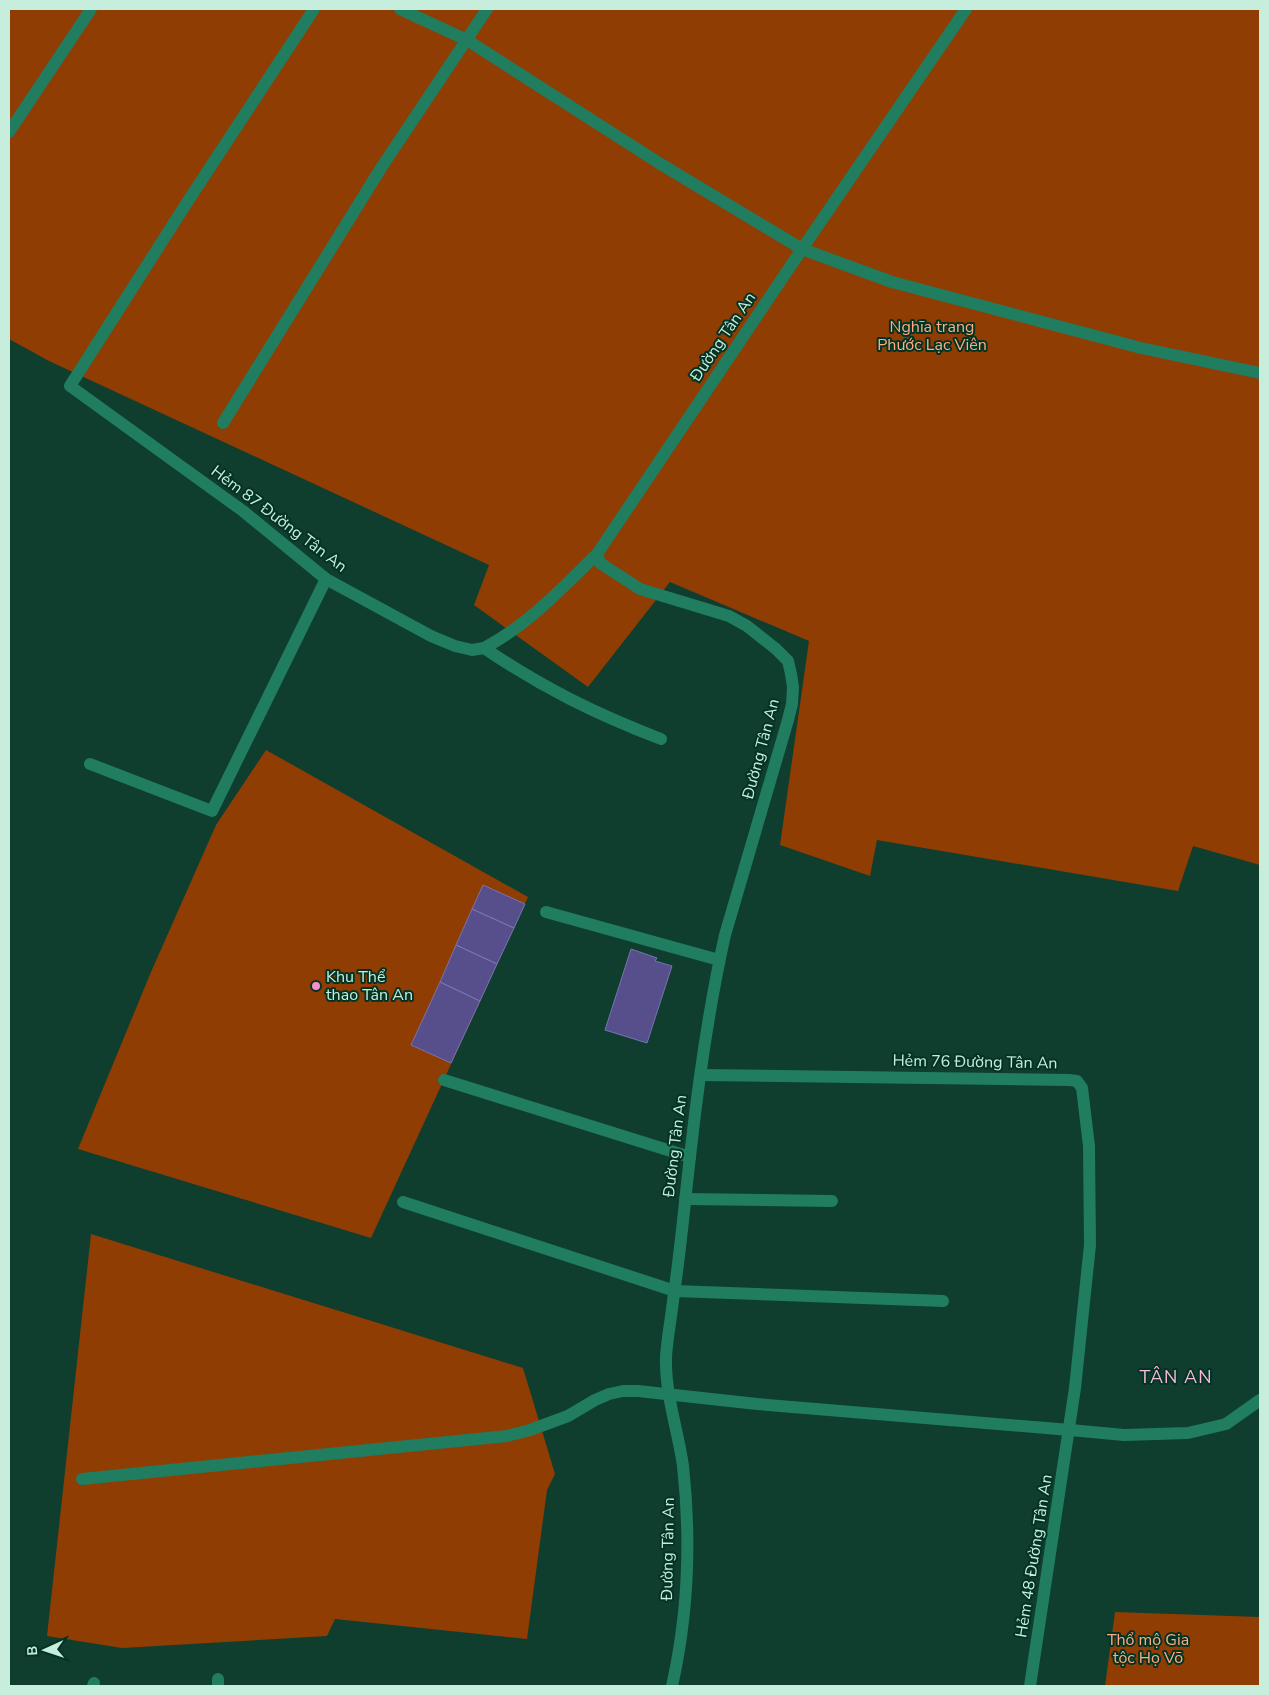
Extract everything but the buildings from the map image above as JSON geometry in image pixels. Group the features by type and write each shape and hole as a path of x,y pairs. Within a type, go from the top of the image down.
{"street":[{"path":"9,132 91,9"},
{"name":"Hẻm 87 Đường Tân An","path":"314,9 186,204 70,386 243,511 326,579 430,636 472,650 484,648"},
{"path":"400,9 467,40 659,163 802,249 892,282 1141,348 1260,373"},
{"path":"223,423 381,168 488,9"},
{"name":"Đường Tân An","path":"672,1686 681,1632 686,1578 687,1523 682,1459 668,1394 666,1356 690,1157 700,1075 719,960 792,704 793,687 788,661 747,626 729,616 640,589 607,569 600,563 597,554 966,9"},
{"path":"597,554 544,606 506,636 484,648 518,671 588,709 661,739"},
{"path":"90,764 212,811 326,579"},
{"path":"546,912 719,960"},
{"name":"Hẻm 76 Đường Tân An","path":"700,1075 1077,1081 1082,1088 1089,1146 1090,1245 1083,1327 1070,1430"},
{"path":"444,1080 690,1157"},
{"path":"685,1200 832,1201"},
{"path":"403,1202 674,1291 943,1301"},
{"path":"82,1479 507,1436 568,1416 594,1400 623,1391 1124,1435 1188,1433 1226,1424 1260,1400"},
{"name":"Hẻm 48 Đường Tân An","path":"1030,1686 1070,1430"}],"green space":[{"name":"Nghĩa trang Phước Lạc Viên","path":"9,9 1260,9 1260,865 1193,846 1178,891 877,840 870,876 780,845 809,641 670,582 588,687 474,605 489,565 49,361 9,339"},
{"name":"Khu Thể thao Tân An","path":"266,750 528,897 371,1238 78,1149 151,972 216,825"},
{"path":"91,1234 523,1368 555,1474 547,1490 527,1639 335,1619 327,1636 122,1648 47,1636"},
{"name":"Thổ mộ Gia tộc Họ Võ","path":"1115,1612 1260,1617 1260,1686 1105,1686"}],"place":[{"name":"Khu Thể thao Tân An","path":"316,986"}],"district":[{"name":"TÂN AN","path":"1176,1377"}]}
